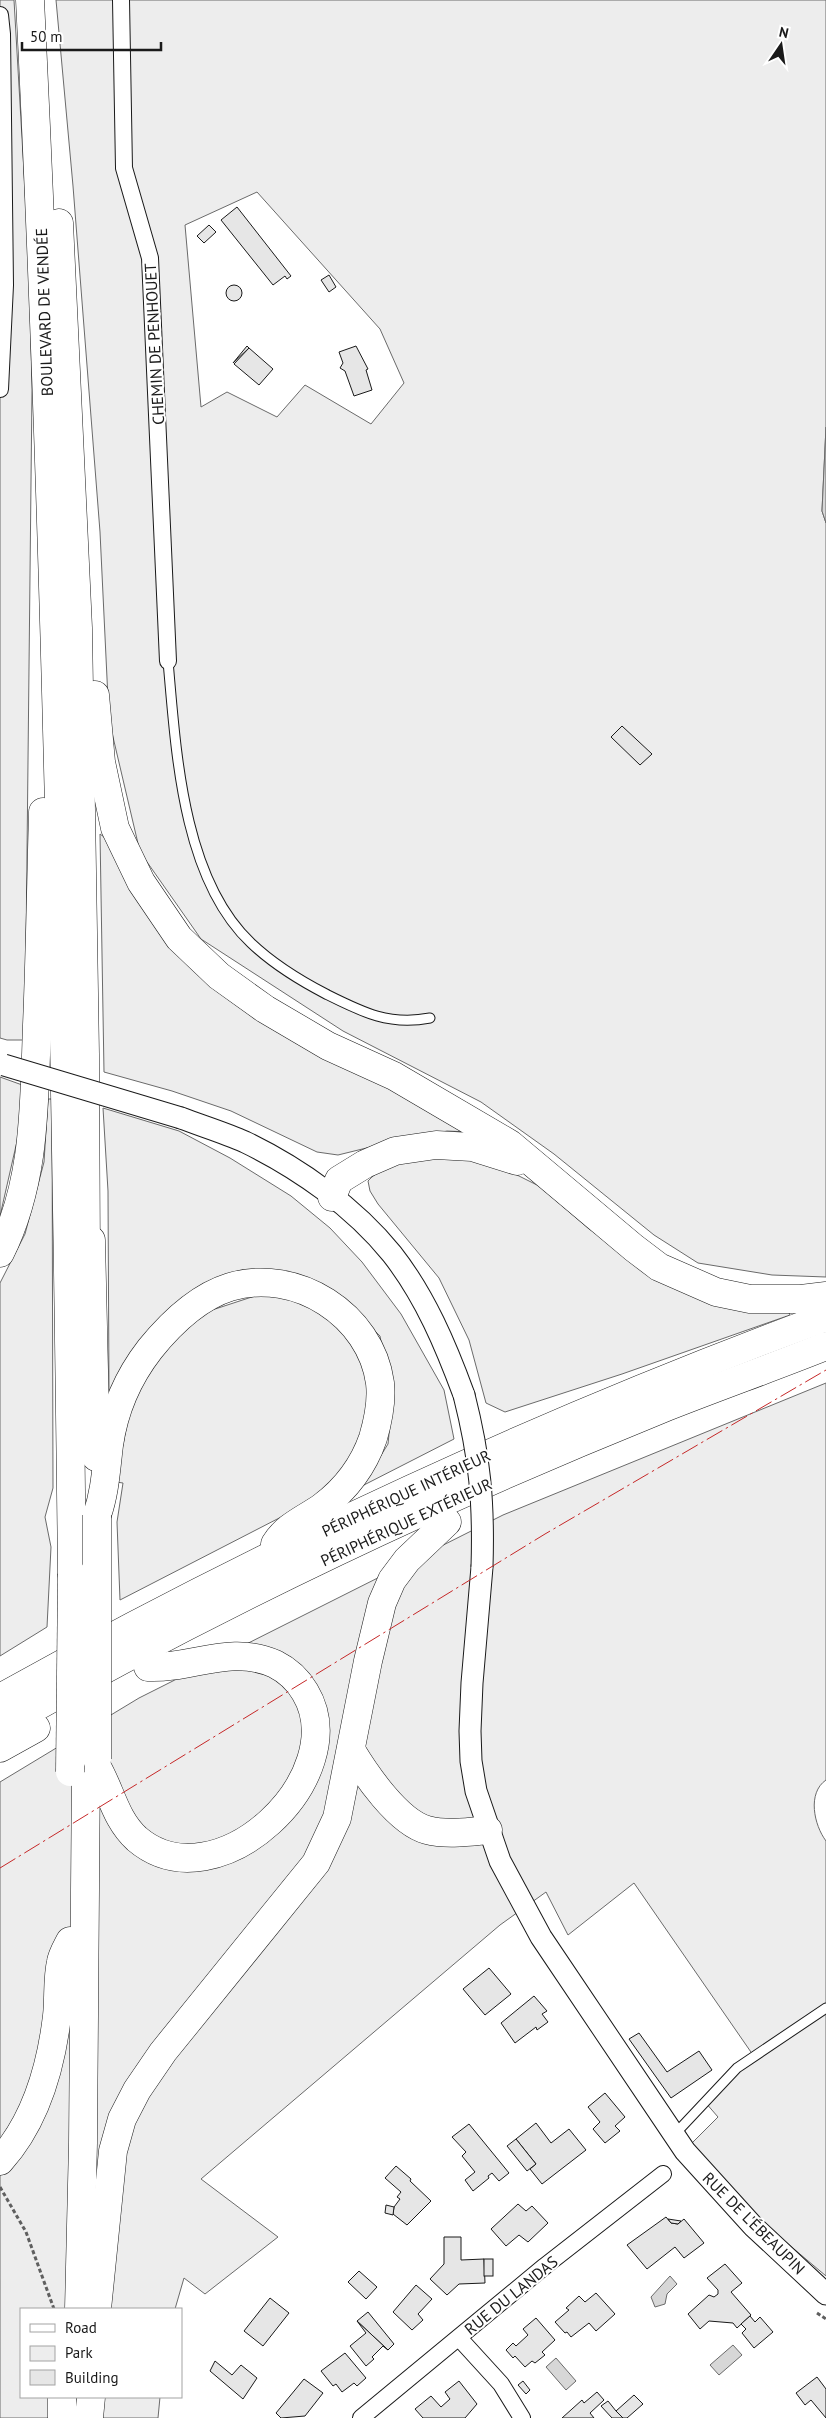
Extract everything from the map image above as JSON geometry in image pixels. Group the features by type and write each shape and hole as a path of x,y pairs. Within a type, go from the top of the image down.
{"highway":[{"name":"BOULEVARD DE VENDÉE","path":"30,0 48,390 66,626"},
{"name":"BOULEVARD DE VENDÉE","path":"46,0 65,337 66,626"},
{"path":"66,626 87,1182 93,1279 97,1516 87,1765 79,2308"},
{"path":"66,626 92,652 100,762 115,828 141,882 179,938 219,976 265,1009 328,1046 394,1076 510,1144 659,1267 716,1292 750,1299 801,1299 826,1296"},
{"path":"0,1253 15,1219 25,1182 34,1129 47,640 66,626"},
{"path":"64,2308 70,1940 87,1765 78,1570 64,985 68,690"},
{"path":"332,1197 339,1180 366,1164 395,1151 436,1145 472,1147 537,1168"},
{"path":"78,1570 87,1182"},
{"path":"97,1516 104,1495 109,1444 118,1411 134,1372 150,1348 181,1316 214,1294 243,1284 270,1283 285,1285 301,1289 347,1316 369,1349 377,1371 380,1403 370,1446 351,1480 322,1506 282,1533 268,1556"},
{"name":"PÉRIPHÉRIQUE INTÉRIEUR","path":"0,1698 268,1556 585,1413 826,1317"},
{"name":"PÉRIPHÉRIQUE EXTÉRIEUR","path":"0,1727 116,1663 332,1555 589,1439 826,1346"},
{"path":"0,1748 148,1667 447,1522 552,1474 568,1461 589,1439"},
{"path":"97,2308 113,2151 122,2120 137,2090 163,2052 316,1863 337,1818 368,1661 382,1603 392,1580 407,1560 447,1522"},
{"path":"87,1765 107,1784 120,1818 128,1830 150,1848 186,1858 220,1854 248,1839 271,1820 302,1781 313,1752 316,1727 311,1704 300,1684 290,1674 277,1665 262,1659 239,1656 209,1657 169,1668 148,1667"},
{"path":"351,1750 380,1790 400,1814 412,1824 426,1830 445,1832 488,1830"},
{"path":"0,2161 17,2137 39,2098 49,2064 56,2022 61,1961 70,1940"},
{"path":"62,2398 62,2418"},
{"path":"76,2398 76,2418"},
{"path":"89,2418 91,2398"}],"street":[{"name":"CHEMIN DE PENHOUET","path":"121,0 124,168 150,258 168,661"},
{"path":"0,15 2,34 5,285 0,388"},
{"name":"RUE DE L'ÉBEAUPIN","path":"2,1064 181,1118 244,1142 290,1168 332,1197 371,1232 392,1255 430,1315 464,1395 475,1437 481,1477 483,1509 482,1567 470,1731 476,1792 500,1861 541,1938 679,2143 753,2226 826,2294"},
{"name":"RUE DU LANDAS","path":"361,2418 545,2266 663,2174"},
{"path":"459,2338 501,2384 522,2418"}],"lane":[{"path":"168,661 173,719 189,816 208,880 229,916 250,942 279,967 340,1001 386,1020 411,1022 430,1018"},
{"path":"679,2143 737,2068 826,2008"}],"path":[{"path":"0,2187 26,2232 54,2308"}],"green space":[{"path":"0,0 14,0 29,259 32,390 25,1040 0,1038"},
{"path":"56,0 826,0 826,427 822,511 826,523 826,1277 772,1275 698,1263 654,1235 554,1154 481,1102 343,1031 201,939 140,852 109,720 100,532 73,186","holes":["257,192 380,329 404,383 371,424 305,385 277,417 227,392 201,407 185,225"]},
{"path":"100,834 104,837 164,938 201,978 264,1023 382,1083 470,1132 447,1131 403,1139 338,1155 317,1152 231,1111 172,1091 104,1072"},
{"path":"0,1077 25,1086 20,1128 0,1216"},
{"path":"48,1099 52,1099 53,1488 45,1517 51,1547 47,1627 0,1656 0,1283 25,1234 44,1162"},
{"path":"103,1108 179,1131 230,1158 291,1196 330,1228 362,1262 401,1314 444,1390 454,1439 362,1486 388,1444 392,1403 380,1336 347,1304 307,1281 176,1307 109,1393 108,1191"},
{"path":"463,1157 491,1162 539,1186 589,1229 664,1280 786,1307 790,1315 622,1374 505,1412 486,1403 469,1340 439,1278 378,1204 370,1191 368,1181 377,1173 399,1164 425,1159"},
{"path":"264,1293 297,1300 322,1312 350,1334 365,1367 370,1411 356,1451 320,1497 120,1600 117,1522 123,1483 116,1482 128,1418 143,1376 168,1345 206,1312"},
{"path":"826,1383 826,1780 816,1793 814,1809 818,1827 826,1841 826,2276 750,2212 691,2144 718,2117 705,2102 753,2055 634,1883 568,1935 546,1892 500,1925 201,2179 278,2237 205,2294 184,2278 175,2308 20,2308 20,2398 160,2398 158,2418 0,2418 0,1782 139,1698 503,1515"}],"shaded area":[{"path":"826,427 826,523 822,511"},
{"path":"670,2276 677,2284 667,2294 665,2304 655,2307 651,2297"},
{"path":"733,2345 742,2355 719,2375 710,2365"},
{"path":"556,2358 576,2381 566,2390 546,2367"}],"building":[{"path":"237,207 291,276 287,279 285,276 273,285 221,220"},
{"path":"209,225 216,232 204,243 197,236"},
{"path":"329,275 336,287 329,292 321,280"},
{"path":"234,285 240,287 242,293 240,299 234,301 228,299 226,293 228,287"},
{"path":"247,346 249,348 233,363"},
{"path":"356,346 368,369 366,370 372,390 354,396 345,371 340,368 343,363 339,352"},
{"path":"249,348 273,369 259,385 234,364"},
{"path":"622,726 652,754 640,765 611,737"},
{"path":"489,1968 511,1994 485,2015 463,1989"},
{"path":"534,1996 547,2011 542,2014 548,2022 537,2030 536,2027 515,2043 501,2023"},
{"path":"639,2033 667,2072 699,2051 712,2070 671,2098 629,2039"},
{"path":"605,2093 625,2117 615,2126 620,2131 605,2143 593,2129 600,2122 588,2107"},
{"path":"536,2123 551,2143 569,2129 586,2150 542,2184 530,2169 536,2164 516,2139"},
{"path":"469,2124 509,2173 499,2181 492,2173 488,2176 489,2178 473,2191 465,2180 475,2172 462,2156 466,2152 452,2137"},
{"path":"516,2139 536,2164 527,2171 507,2146"},
{"path":"396,2166 431,2201 407,2225 393,2214 394,2207 400,2199 397,2197 401,2192 385,2178"},
{"path":"518,2204 526,2211 532,2206 548,2223 528,2242 519,2235 506,2246 491,2229"},
{"path":"386,2205 394,2207 393,2215 385,2213"},
{"path":"666,2217 671,2223 678,2224 684,2219 704,2243 684,2258 675,2247 647,2269 627,2245"},
{"path":"668,2219 681,2221 678,2224 671,2223"},
{"path":"444,2237 461,2237 461,2260 484,2259 485,2283 459,2284 447,2295 430,2279 444,2264"},
{"path":"484,2259 493,2259 493,2276 484,2276"},
{"path":"725,2264 742,2283 731,2292 751,2315 737,2328 733,2323 709,2321 700,2329 688,2314 709,2295 714,2297 718,2294 718,2290 707,2278"},
{"path":"359,2271 377,2287 366,2299 348,2282"},
{"path":"416,2285 432,2299 418,2314 423,2320 412,2330 393,2312"},
{"path":"596,2293 615,2314 596,2331 589,2323 571,2337 567,2332 565,2333 555,2322 569,2310 566,2308 579,2296 585,2302"},
{"path":"270,2298 289,2313 263,2346 244,2331"},
{"path":"368,2312 394,2344 388,2350 357,2321"},
{"path":"750,2316 755,2322 760,2317 773,2332 754,2348 742,2333 746,2329 741,2324"},
{"path":"536,2318 555,2340 542,2352 545,2355 535,2363 532,2361 525,2367 515,2356 513,2358 506,2350 513,2343 516,2346 528,2335 523,2329"},
{"path":"357,2321 388,2350 383,2346 372,2357 374,2359 366,2366 350,2346 366,2333"},
{"path":"345,2353 366,2378 357,2386 354,2383 342,2392 336,2384 333,2386 321,2371"},
{"path":"215,2361 232,2375 241,2365 257,2378 243,2399 210,2371"},
{"path":"817,2377 826,2389 826,2418 811,2400 805,2405 796,2393"},
{"path":"304,2379 323,2393 305,2416 281,2418 276,2413"},
{"path":"459,2381 477,2404 465,2418 423,2418 415,2409 431,2396 441,2407 450,2399 445,2392"},
{"path":"523,2381 530,2390 526,2394 518,2385"},
{"path":"597,2392 604,2400 590,2413 594,2418 562,2418 582,2400 584,2403"},
{"path":"634,2395 643,2404 627,2418 623,2418 616,2411"},
{"path":"608,2401 623,2418 612,2418 601,2406"}],"power":[{"path":"0,1868 545,1534 826,1370"}]}
